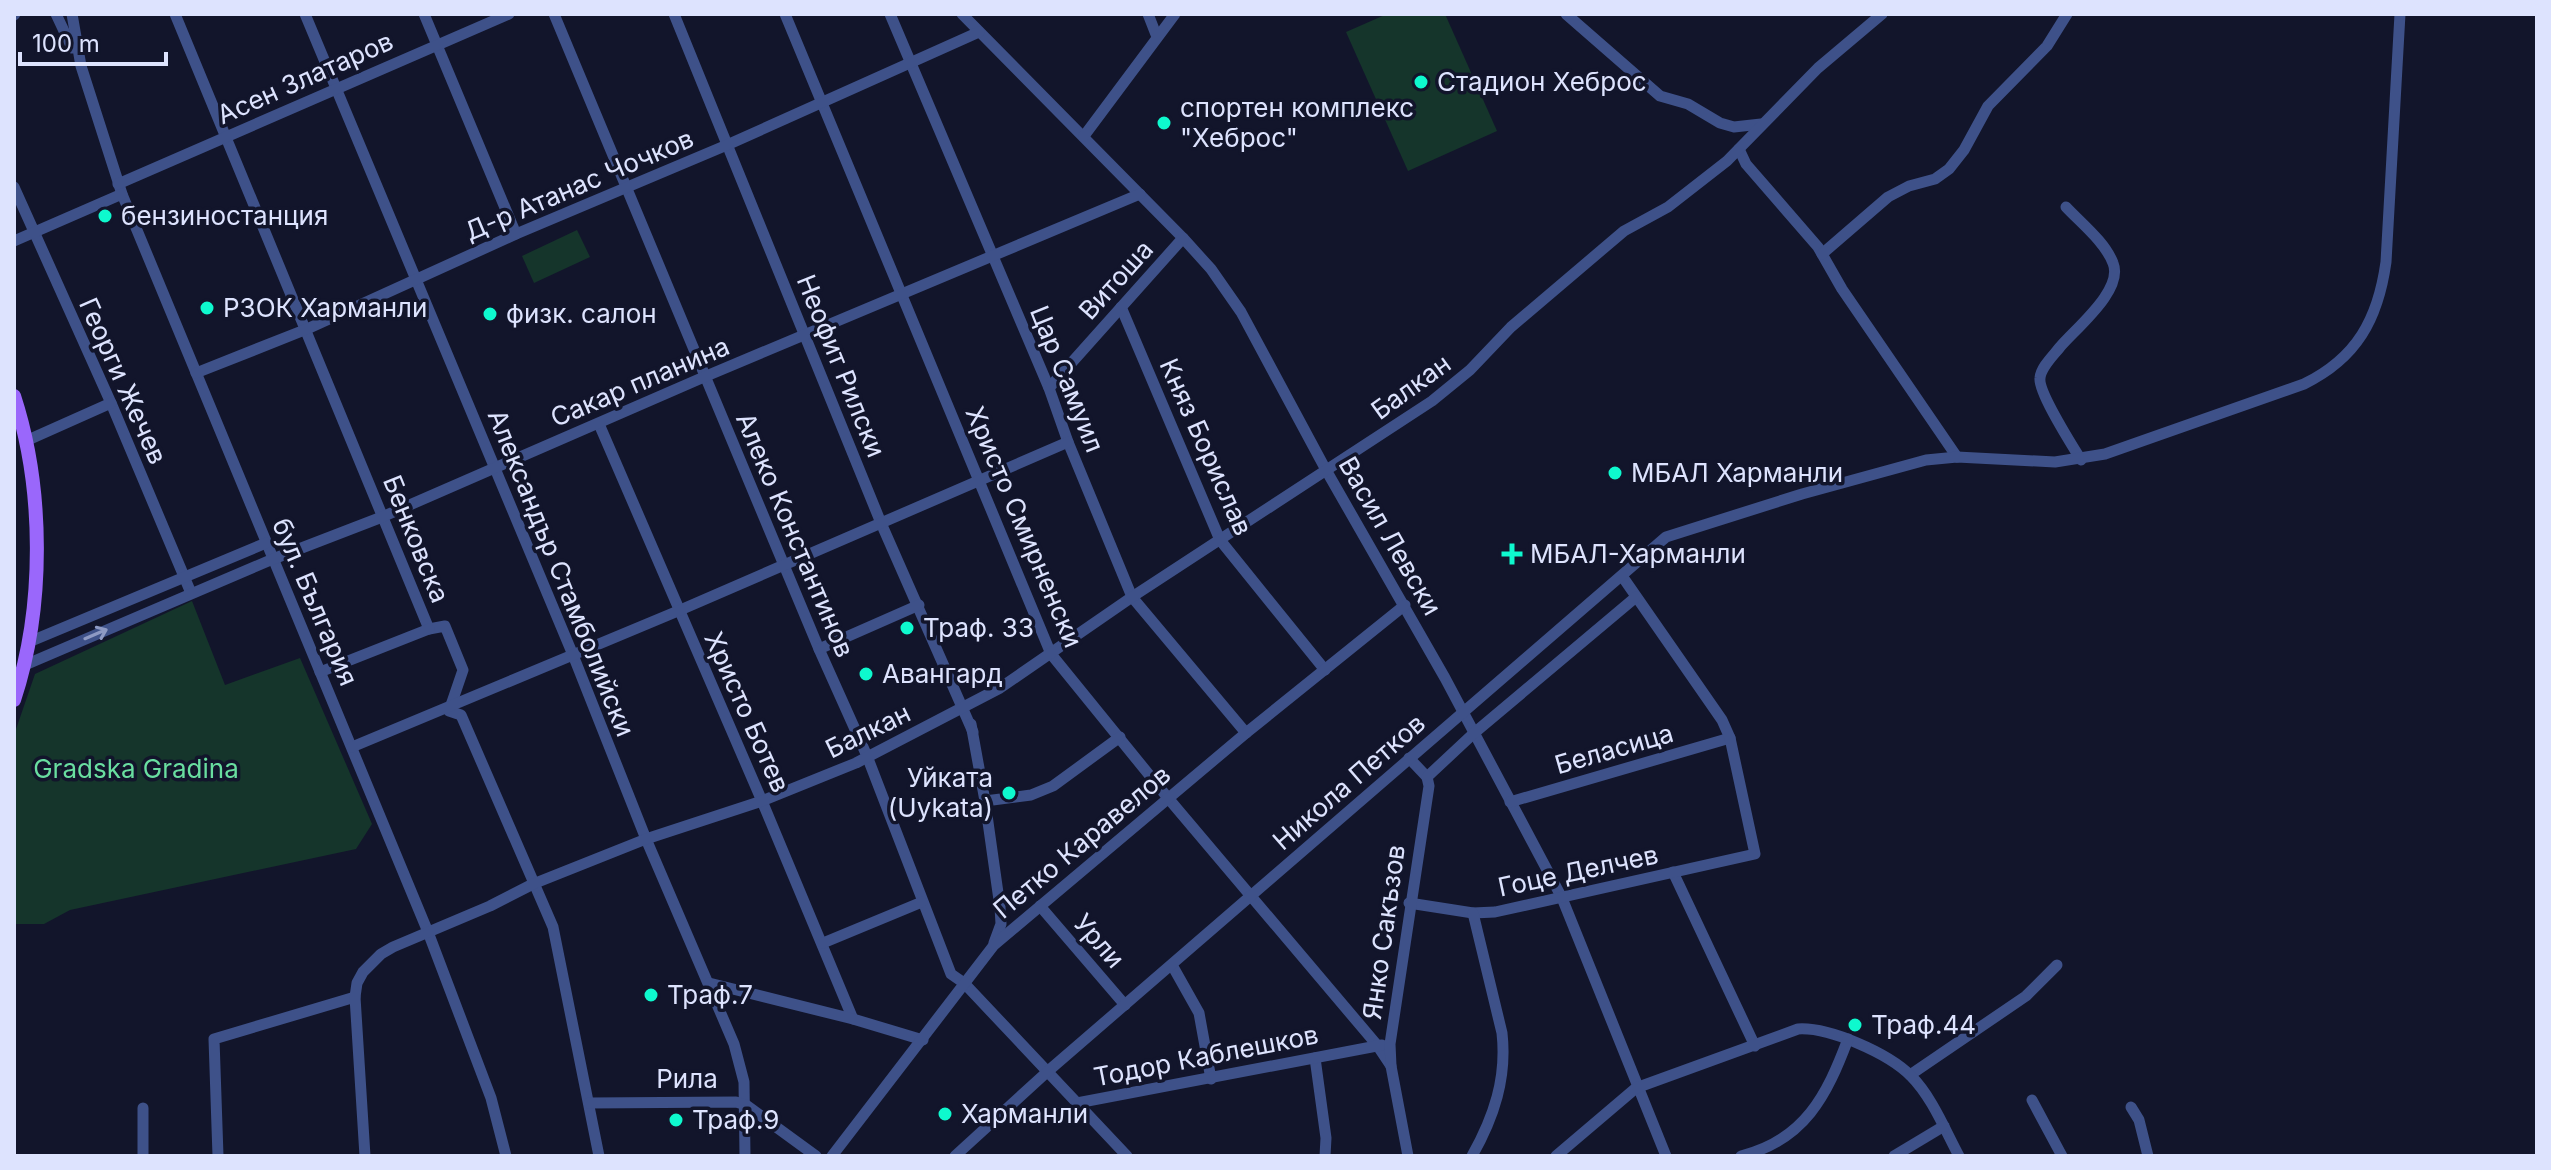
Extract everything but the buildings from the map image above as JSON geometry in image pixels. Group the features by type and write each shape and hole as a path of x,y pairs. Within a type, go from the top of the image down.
{"main road":[{"path":"14,396 28,440 36,552 29,642 14,700"}],"street":[{"name":"бул. България","path":"56,14 81,66"},
{"name":"бул. България","path":"72,14 81,66 120,189 428,932 491,1098 506,1156"},
{"name":"Бенковска","path":"175,14 429,629 445,626 463,670 450,706"},
{"name":"Александър Стамболийски","path":"305,14 741,1064 746,1105 745,1156"},
{"path":"424,14 516,234"},
{"name":"Асен Златаров","path":"14,241 226,137 509,14"},
{"name":"Алеко Константинов","path":"554,14 704,377 867,756 951,974 964,983 1127,1156"},
{"name":"Неофит Рилски","path":"674,14 881,523 965,706 973,732 985,801 1001,924 994,945"},
{"name":"Христо Смирненски","path":"785,14 1051,654 1251,896 1384,1045 1391,1066 1408,1156"},
{"name":"Цар Самуил","path":"890,14 1049,388 1132,597 1246,733"},
{"name":"Васил Левски","path":"962,14 1183,238 1211,269 1241,312 1326,470 1405,605 1562,898 1636,1088 1666,1156"},
{"path":"1148,14 1157,37"},
{"path":"1084,136 1175,14"},
{"path":"1566,14 1660,96 1688,104 1720,123 1734,127 1762,124"},
{"name":"Балкан","path":"355,997 357,983 371,962 393,947 490,906 533,884 646,839 762,801 856,763 1000,688 1132,597 1432,401 1470,370 1511,327 1624,231 1668,207 1727,161 1818,68 1882,14"},
{"path":"1822,254 1888,197 1909,186 1935,179 1949,169 1964,150 1988,106 2047,46 2067,14"},
{"name":"Никола Петков","path":"955,1156 1047,1072 1666,537 1802,494 1926,460 1957,457 2055,462 2081,460 2304,384 2326,373 2357,342 2381,296 2386,262 2400,14"},
{"name":"Д-р Атанас Чочков","path":"196,373 307,329 516,234 727,145 979,32"},
{"path":"1739,149 1746,164 1822,254 1842,289 1949,441 1957,457"},
{"name":"Георги Жечев","path":"14,187 111,403 191,593"},
{"name":"Сакар планина","path":"25,665 273,559 382,517 704,377 1140,194"},
{"path":"2066,207 2105,250 2114,265 2115,279 2105,298 2060,347 2040,377 2040,385 2051,408 2081,460"},
{"name":"Витоша","path":"1049,388 1183,238"},
{"name":"Княз Борислав","path":"1121,307 1220,540 1325,670"},
{"path":"28,440 111,403"},
{"name":"Христо Ботев","path":"599,424 853,1019"},
{"path":"352,747 678,611 1068,442"},
{"path":"29,642 266,543"},
{"path":"1622,576 1711,702 1730,738"},
{"path":"1409,758 1427,777 1473,734 1636,597"},
{"path":"819,649 919,605"},
{"name":"Петко Каравелов","path":"832,1156 994,945 1246,733 1405,605"},
{"path":"320,672 429,629"},
{"path":"450,706 449,711 461,715 556,938 599,1156"},
{"path":"985,801 1031,795 1053,786 1120,737"},
{"name":"Беласица","path":"1510,802 1730,738"},
{"name":"Гоце Делчев","path":"1409,903 1473,913 1518,908 1755,854 1730,738"},
{"name":"Янко Сакъзов","path":"1384,1045 1429,786 1427,777"},
{"path":"1673,872 1755,1046"},
{"path":"823,943 922,902"},
{"name":"Урли","path":"1040,906 1125,1005"},
{"path":"1472,1156 1494,1112 1504,1049 1473,913"},
{"path":"1172,965 1199,1013 1211,1079"},
{"path":"1910,1075 2026,996 2057,965"},
{"path":"709,983 923,1040"},
{"path":"218,1156 214,1039 355,997 365,1156"},
{"path":"1556,1156 1636,1088 1798,1029 1812,1028 1848,1039 1877,1053 1910,1075 1944,1126 1959,1156"},
{"path":"1741,1156 1781,1138 1802,1123 1831,1085 1848,1039"},
{"name":"Тодор Каблешков","path":"1077,1103 1384,1045"},
{"path":"1315,1058 1326,1138 1325,1156"},
{"path":"2032,1100 2062,1156"},
{"name":"Рила","path":"589,1103 736,1102 746,1105 816,1156"},
{"path":"2131,1107 2139,1120 2148,1156"},
{"path":"143,1108 143,1156"},
{"path":"1894,1156 1944,1126"},
{"path":"1109,1156 1113,1141"}],"green space":[{"name":"Стадион Хеброс","path":"1387,14 1445,14 1497,131 1408,171 1346,32"},
{"path":"577,230 590,257 534,283 522,256"},
{"name":"Gradska Gradina","path":"192,601 225,685 300,658 372,824 356,849 70,910 44,924 14,924 14,735 35,674"}],"place":[{"name":"Стадион Хеброс","path":"1421,82"},
{"name":"спортен комплекс \"Хеброс\"","path":"1164,123"},
{"name":"бензиностанция","path":"105,216"},
{"name":"РЗОК Харманли","path":"207,308"},
{"name":"физк. салон","path":"490,314"},
{"name":"МБАЛ Харманли","path":"1615,473"},
{"name":"МБАЛ-Харманли","path":"1512,554"},
{"name":"Траф. 33","path":"907,628"},
{"name":"Авангард","path":"866,674"},
{"name":"Уйката (Uykata)","path":"1009,793"},
{"name":"Траф.7","path":"651,995"},
{"name":"Траф.44","path":"1855,1025"},
{"name":"Харманли","path":"945,1114"},
{"name":"Траф.9","path":"676,1120"}]}
